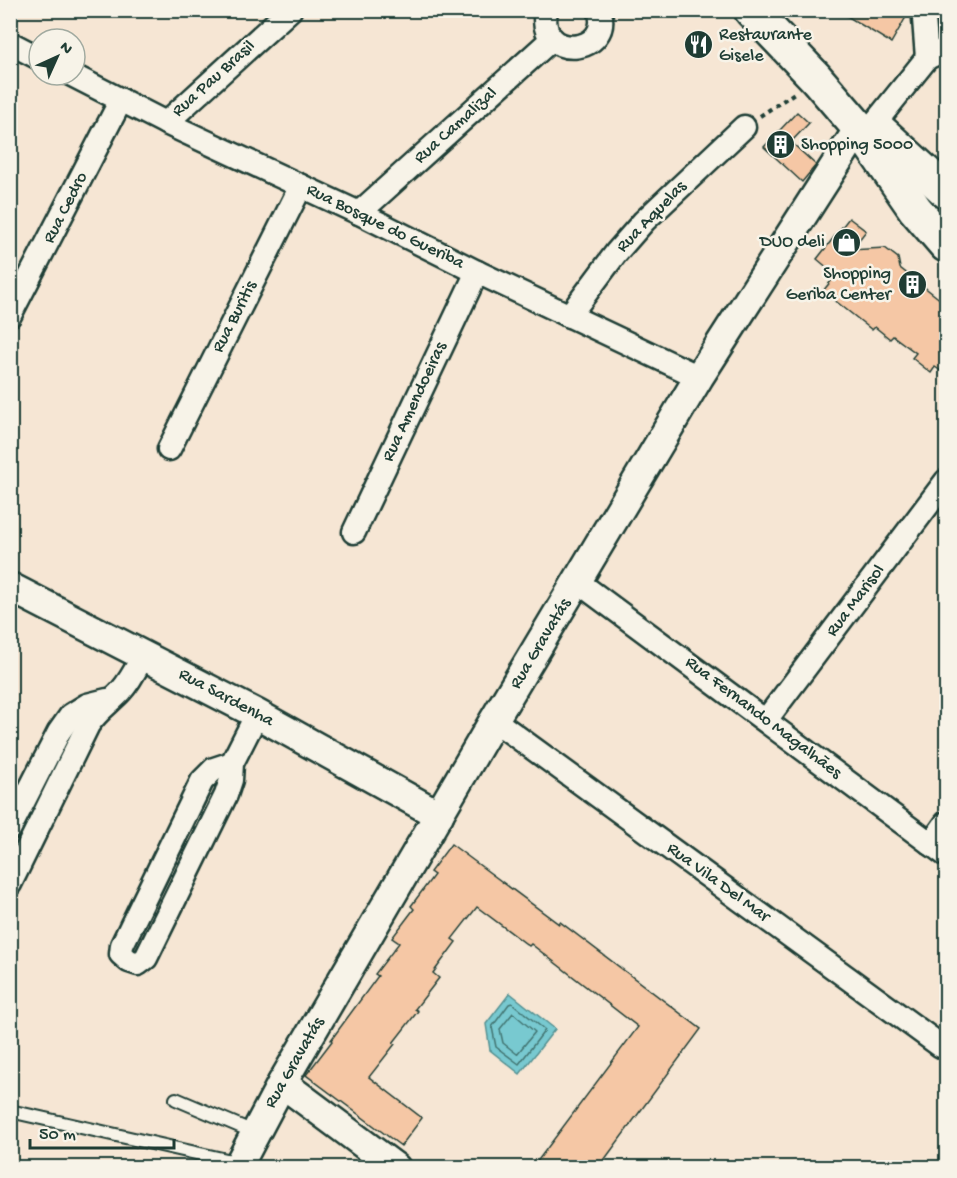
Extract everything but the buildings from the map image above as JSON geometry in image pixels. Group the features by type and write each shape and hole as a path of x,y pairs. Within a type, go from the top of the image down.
{"main road":[{"path":"751,10 866,126 944,189"},
{"path":"770,10 866,126 915,209 946,245"},
{"path":"915,209 917,199 922,192 944,189"}],"street":[{"name":"Rua Pau Brasil","path":"166,123 290,10"},
{"path":"546,10 544,21 552,39 562,46 574,48 585,46 595,39 600,28 599,10"},
{"path":"866,126 937,53 924,19 927,10"},
{"name":"Rua Camalizal","path":"359,213 552,39"},
{"path":"10,43 27,52"},
{"name":"Rua Bosque do Gueriba","path":"87,83 166,123 699,377"},
{"name":"Rua Cedro","path":"10,315 121,100"},
{"name":"Rua Gravatás","path":"239,1165 282,1083 494,720 699,377 866,126"},
{"name":"Rua Aquelas","path":"569,316 616,253 644,221 744,127"},
{"name":"Rua Buritis","path":"169,449 301,186"},
{"name":"Rua Amendoeiras","path":"354,532 477,272"},
{"name":"Rua Marisol","path":"766,720 946,481"},
{"name":"Rua Fernando Magalhães","path":"578,582 939,849"},
{"name":"Rua Sardenha","path":"10,587 257,714 439,815"},
{"path":"10,884 83,733 98,711 120,693 144,654"},
{"path":"10,828 59,732 71,715 87,705 111,699"},
{"path":"232,763 214,769 202,781 122,945 121,954 129,961 138,964 146,958 226,795 231,780 232,763 257,714"},
{"name":"Rua Vila Del Mar","path":"494,720 941,1046"},
{"path":"939,849 946,824"},
{"path":"282,1083 396,1167"}],"lane":[{"path":"176,1099 256,1133"},
{"path":"10,1111 239,1165"}],"path":[{"path":"744,127 816,78"}],"water":[{"path":"510,993 555,1029 520,1074 490,1050 486,1024"}],"place":[{"name":"Restaurante Gisele","path":"698,45"},
{"name":"Shopping 5000","path":"780,145"},
{"name":"DUO deli","path":"846,242"},
{"name":"Shopping Geriba Center","path":"912,284"}]}
